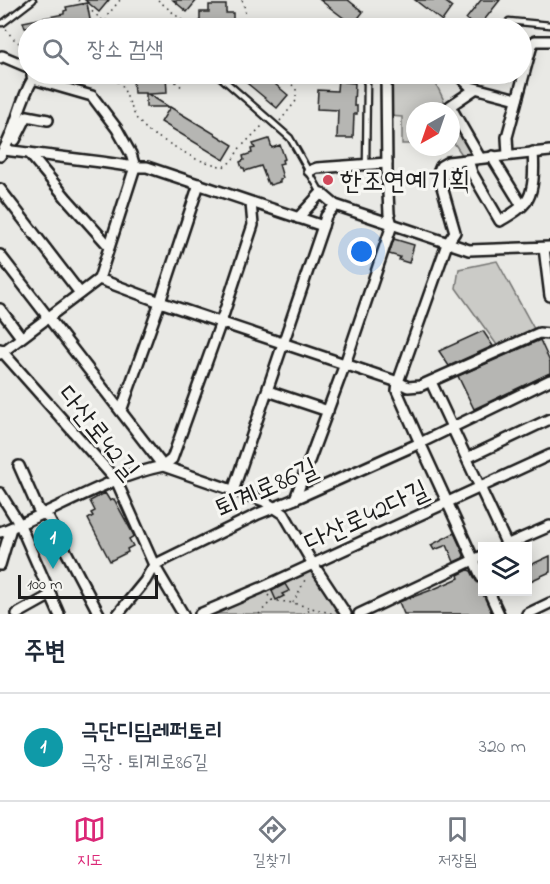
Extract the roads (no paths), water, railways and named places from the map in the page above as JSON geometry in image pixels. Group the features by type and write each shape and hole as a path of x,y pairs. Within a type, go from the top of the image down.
{"street":[{"path":"532,45 535,40 550,41"},
{"path":"0,58 2,56 18,63"},
{"path":"5,152 29,84"},
{"path":"1,352 99,279 135,168 131,154 117,129 92,96 56,84"},
{"path":"295,499 345,364 392,225 389,214 386,84"},
{"path":"468,84 475,89 517,99"},
{"path":"508,155 507,137 521,84"},
{"path":"475,89 450,105 480,158"},
{"path":"5,152 27,116 48,120"},
{"path":"359,614 478,558 448,502 397,391 398,382 447,244 455,232 438,173 441,166 448,162 550,151"},
{"path":"5,152 29,153 135,168 147,167 323,226"},
{"path":"468,160 472,173 500,220 525,203 534,169 533,152"},
{"path":"29,153 109,246"},
{"path":"493,156 525,203"},
{"path":"309,171 317,168 387,163"},
{"path":"121,411 199,184"},
{"path":"0,189 80,293"},
{"path":"298,218 321,193 335,205 469,250 547,248 550,296"},
{"path":"0,532 116,480 163,466 172,459 253,225 251,203"},
{"path":"233,491 326,216 335,205"},
{"path":"0,255 163,466 264,501 284,514 346,614"},
{"path":"99,279 408,387 431,382 539,333 550,334"},
{"path":"0,309 21,338"},
{"name":"다산로42길","path":"1,352 116,480 154,565 183,614"},
{"name":"퇴계로86길","path":"154,565 274,507 420,443 550,380"},
{"path":"431,382 478,480 479,488 503,542"},
{"path":"268,391 328,411"},
{"path":"467,458 550,419"},
{"name":"다산로42다길","path":"200,614 550,455"},
{"path":"19,466 38,509 49,519 99,614"},
{"path":"0,493 59,614"},
{"path":"0,565 15,526"},
{"path":"514,542 550,526"},
{"path":"118,614 145,581 154,565"},
{"path":"17,614 51,596"},
{"path":"491,596 499,614"},
{"path":"527,614 550,603"}],"lane":[{"path":"0,22 33,0"},
{"path":"532,23 550,25"},
{"path":"228,84 290,138 321,193"},
{"path":"366,165 367,84"}],"place":[{"name":"한조연예기획","path":"328,180"},
{"name":"극단디딤레퍼토리","path":"53,569"}]}
